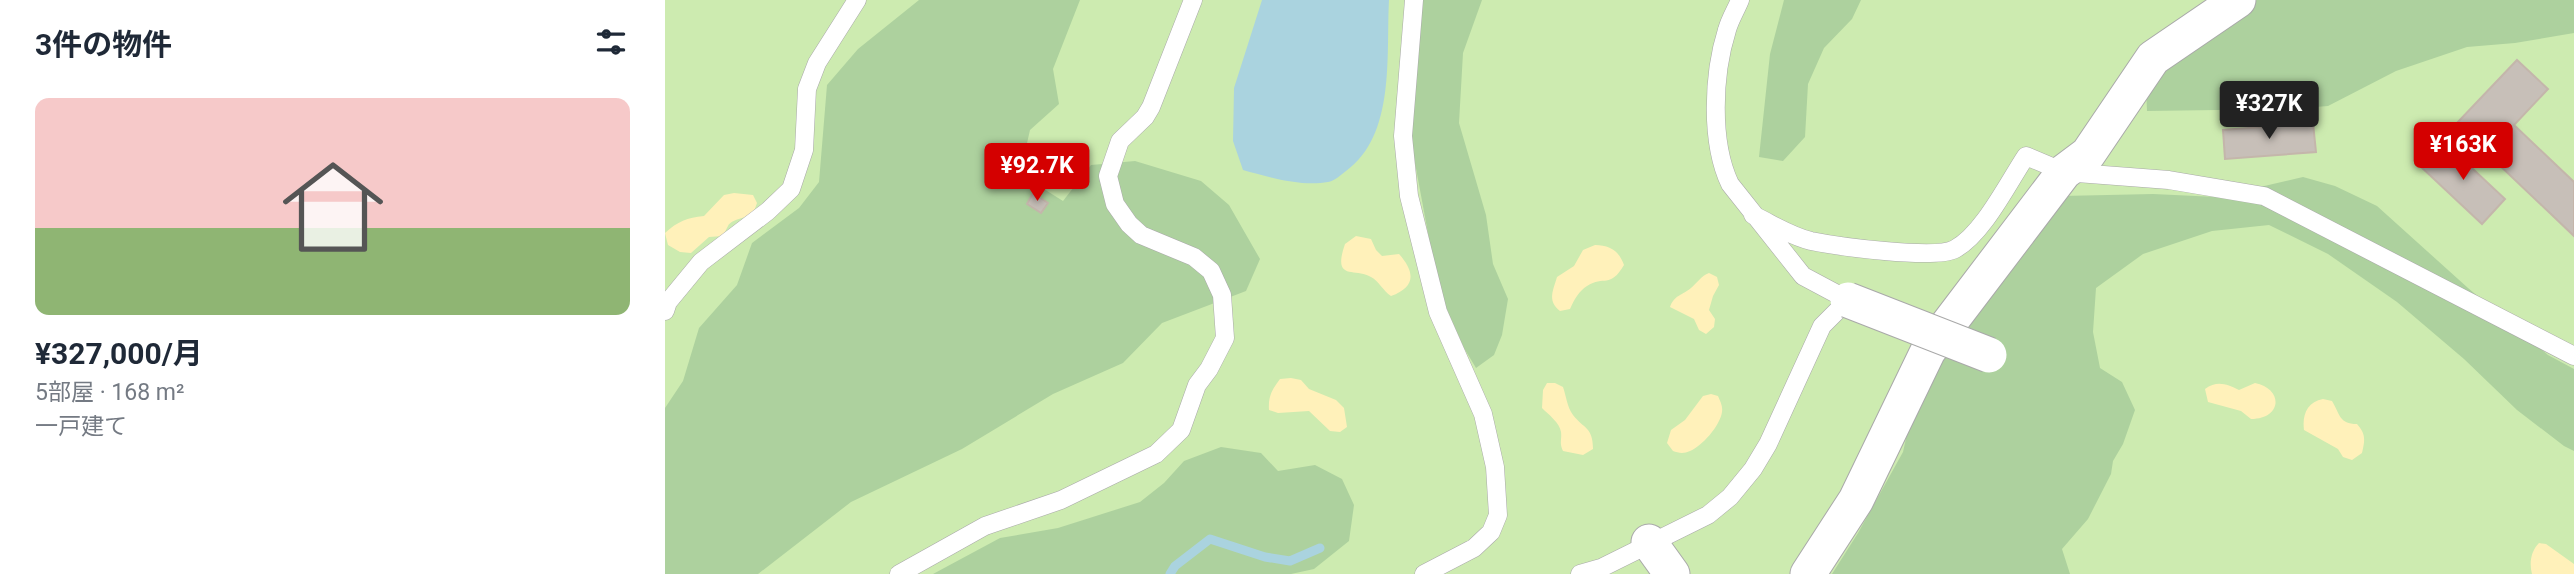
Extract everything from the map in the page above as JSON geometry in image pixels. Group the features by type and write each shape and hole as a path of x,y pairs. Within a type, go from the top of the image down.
{"street":[{"path":"1808,574 1856,500 1928,351 2064,172 2088,154 2154,58 2238,0"},
{"path":"1848,300 1989,355"},
{"path":"1649,542 1672,574"}],"lane":[{"path":"665,311 668,302 701,262 768,211 790,189 804,150 807,89 817,63 857,0"},
{"path":"899,574 985,526 1061,500 1156,454 1181,430 1197,384 1209,369 1225,338 1222,295 1211,271 1194,257 1141,235 1129,224 1115,204 1108,176 1114,136 1145,117 1154,87 1193,0"},
{"path":"1414,0 1403,136 1409,195 1438,312 1483,414 1495,467 1498,515 1491,532 1474,548 1424,574"},
{"path":"1580,574 1601,568 1708,515 1730,497 1753,469 1767,443 1822,326 1848,300 1803,276 1753,215 1730,184 1722,168 1717,71 1727,27 1740,0"},
{"path":"1753,215 1812,241 1924,255 1954,250 1980,226 2026,156 2064,172 2169,180 2265,196 2574,356"}],"green space":[{"path":"665,0 2574,0 2574,574 665,574"},
{"path":"919,0 1080,0 1053,69 1059,104 1030,130 1020,174 1063,201 1091,165 1135,161 1201,181 1229,205 1260,259 1246,291 1162,323 1123,363 1053,394 962,449 851,502 758,574 665,574 665,408 683,381 699,328 737,285 752,243 799,208 819,182 827,85 858,49"},
{"path":"1420,0 1482,0 1463,53 1459,123 1486,215 1493,264 1508,299 1502,335 1494,355 1476,368 1444,303 1433,260 1410,136"},
{"path":"1784,0 1861,0 1852,19 1824,48 1808,84 1805,137 1783,161 1759,157 1770,54"},
{"path":"2257,0 2574,0 2574,33 2515,43 2467,47 2396,71 2328,106 2147,111 2146,87 2238,11"},
{"path":"2303,177 2335,186 2377,206 2548,355 2574,369 2574,451 2517,410 2464,359 2397,302 2328,254 2269,225 2212,231 2143,254 2096,288 2093,332 2100,368 2122,382 2135,410 2123,444 2113,461 2111,474 2088,519 2062,549 2070,574 1832,574 1903,452 1915,398 2062,196 2153,194 2217,197"},
{"path":"1221,447 1261,453 1278,471 1315,465 1342,479 1354,505 1349,541 1314,569 1291,574 933,574 1000,538 1058,528 1140,502 1164,483 1184,461"}],"sand":[{"path":"724,195 753,195 757,203 753,214 732,222 723,236 709,237 691,253 680,252 668,245 665,233 670,229 683,221 704,216"},
{"path":"1356,236 1371,239 1382,256 1399,254 1410,273 1409,284 1391,296 1371,277 1343,269 1341,264 1345,244"},
{"path":"1595,245 1613,250 1624,265 1615,277 1584,288 1570,309 1560,311 1552,300 1557,277 1574,266 1583,250"},
{"path":"1709,273 1717,277 1719,285 1709,310 1715,319 1714,327 1706,334 1699,330 1694,319 1670,307 1676,298"},
{"path":"1280,379 1301,380 1309,389 1336,400 1344,408 1347,427 1340,432 1330,431 1309,411 1278,413 1269,410 1270,397 1277,383"},
{"path":"1547,383 1563,387 1571,412 1590,432 1593,449 1583,455 1563,451 1560,429 1542,408 1543,390"},
{"path":"2255,383 2264,386 2275,397 2274,409 2261,418 2251,419 2241,411 2208,402 2205,389 2209,386 2222,384 2239,390"},
{"path":"1703,396 1718,396 1722,412 1710,435 1686,453 1673,451 1667,443 1671,430 1685,420"},
{"path":"2323,399 2332,401 2343,420 2357,424 2362,431 2362,453 2352,460 2343,457 2338,449 2304,430 2304,419 2309,406"},
{"path":"2539,543 2546,544 2574,564 2574,574 2532,574 2531,557"}],"water":[{"path":"1262,0 1389,0 1387,69 1381,116 1362,156 1330,181 1296,182 1243,170 1233,141 1234,88"}],"building":[{"path":"2517,60 2548,89 2514,125 2574,182 2574,236 2456,124"},
{"path":"2313,123 2316,152 2225,159 2223,130"},
{"path":"2443,141 2505,199 2482,224 2420,166"},
{"path":"1033,193 1048,203 1041,213 1027,204"}],"waterway":[{"path":"1170,574 1175,566 1210,539 1265,557 1290,561 1320,548"}]}
